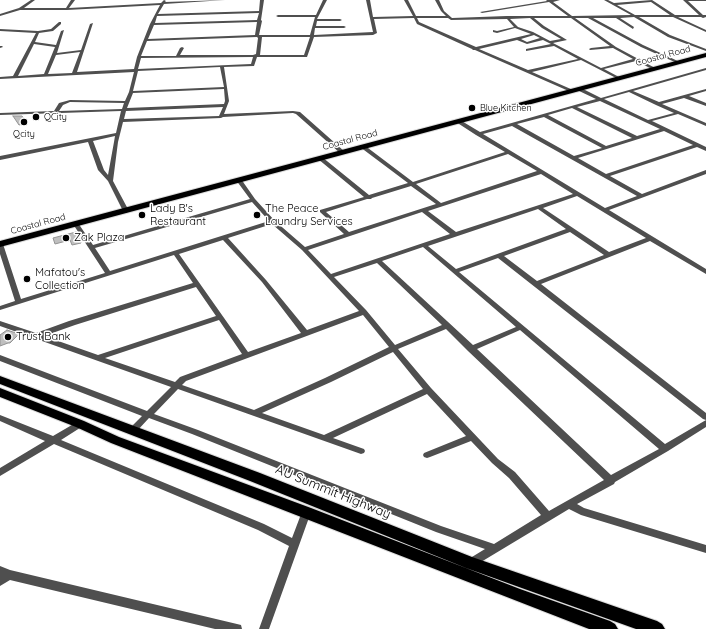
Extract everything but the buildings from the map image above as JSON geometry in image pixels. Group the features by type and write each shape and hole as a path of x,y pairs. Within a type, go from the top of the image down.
{"main road":[{"name":"Coastal Road","path":"0,244 705,54"},
{"name":"AU Summit Highway","path":"0,380 133,430 471,563 657,629"},
{"path":"0,392 80,424 115,440 306,512 512,593 610,629"}],"street":[{"path":"20,9 32,0"},
{"path":"67,9 73,0"},
{"path":"110,181 118,134 124,110 131,92 139,56 156,15 166,0"},
{"path":"0,16 20,9 67,9 119,4 162,4 224,0"},
{"path":"0,78 253,65 260,37 258,36 262,0"},
{"path":"139,56 306,56 316,18 324,0"},
{"path":"146,40 183,37 372,34 375,32 368,0"},
{"path":"406,0 413,17 418,23 571,91"},
{"path":"437,0 443,12 455,24"},
{"path":"482,12 558,0"},
{"path":"606,0 669,36 705,54"},
{"path":"613,4 651,0 675,17 706,31"},
{"path":"685,0 706,0"},
{"path":"685,0 705,16"},
{"path":"208,7 211,1"},
{"path":"549,1 614,47 655,68"},
{"path":"156,15 261,12"},
{"path":"278,16 340,20"},
{"path":"372,18 705,16"},
{"path":"507,17 516,27 618,78"},
{"path":"526,50 565,40 542,27 531,17"},
{"path":"588,17 642,46 678,62"},
{"path":"617,17 633,28"},
{"path":"152,24 260,21"},
{"path":"0,30 38,32 52,30 60,22"},
{"path":"74,74 81,51 92,24"},
{"path":"314,27 344,27"},
{"path":"494,31 497,32 516,27"},
{"path":"46,75 63,31"},
{"path":"15,77 38,32"},
{"path":"474,49 534,35"},
{"path":"516,38 527,43 542,39"},
{"path":"33,43 57,46"},
{"path":"591,49 614,47"},
{"path":"178,56 182,48"},
{"path":"54,54 81,51"},
{"path":"601,69 637,59"},
{"path":"526,72 581,60"},
{"path":"222,66 226,88 226,105 222,116"},
{"path":"478,134 706,69"},
{"path":"131,92 226,88"},
{"path":"579,89 706,149"},
{"path":"658,104 706,90"},
{"path":"629,91 706,125"},
{"path":"684,96 706,105"},
{"path":"56,112 61,104 70,101 127,102"},
{"path":"0,114 226,105"},
{"path":"573,107 636,138"},
{"path":"121,122 298,113 342,152"},
{"path":"648,121 678,113"},
{"path":"544,115 606,148"},
{"path":"458,121 706,272"},
{"path":"512,124 641,196"},
{"path":"574,158 665,129"},
{"path":"0,158 118,134"},
{"path":"90,140 101,170 110,181 126,211"},
{"path":"606,176 697,145"},
{"path":"362,146 440,205"},
{"path":"349,234 322,211 369,198 509,152"},
{"path":"320,158 369,198"},
{"path":"304,250 541,172"},
{"path":"605,210 706,172"},
{"path":"239,180 253,200 273,222 304,250 364,312 428,390 548,516"},
{"path":"330,276 578,194"},
{"path":"91,247 253,200"},
{"path":"538,207 609,255"},
{"path":"424,210 455,235"},
{"path":"0,308 176,254 273,222"},
{"path":"76,224 110,274"},
{"path":"454,271 572,229"},
{"path":"225,238 264,281 306,334"},
{"path":"536,284 652,238"},
{"path":"0,244 19,302"},
{"path":"424,245 665,450"},
{"path":"176,254 247,356"},
{"path":"499,255 706,417"},
{"path":"378,260 611,481"},
{"path":"36,336 72,323 198,284"},
{"path":"133,430 183,379 364,312"},
{"path":"99,358 220,317"},
{"path":"0,323 361,450"},
{"path":"254,413 328,380 394,348 447,326"},
{"path":"471,349 521,327"},
{"path":"0,358 148,414 439,529 493,548"},
{"path":"325,438 428,390"},
{"path":"0,418 261,527 294,544"},
{"path":"471,563 493,548 568,504 665,450 706,423"},
{"path":"0,472 80,424"},
{"path":"427,455 474,437"},
{"path":"568,504 582,511 706,548"},
{"path":"264,629 306,512"},
{"path":"3,576 237,629"}],"place":[{"name":"Blue Kitchen","path":"472,108"},
{"name":"QCity","path":"36,117"},
{"name":"Qcity","path":"24,122"},
{"name":"Lady B's Restaurant","path":"142,215"},
{"name":"The Peace Laundry Services","path":"257,215"},
{"name":"Zak Plaza","path":"66,238"},
{"name":"Mafatou's Collection","path":"27,279"},
{"name":"Trust Bank","path":"8,337"}]}
